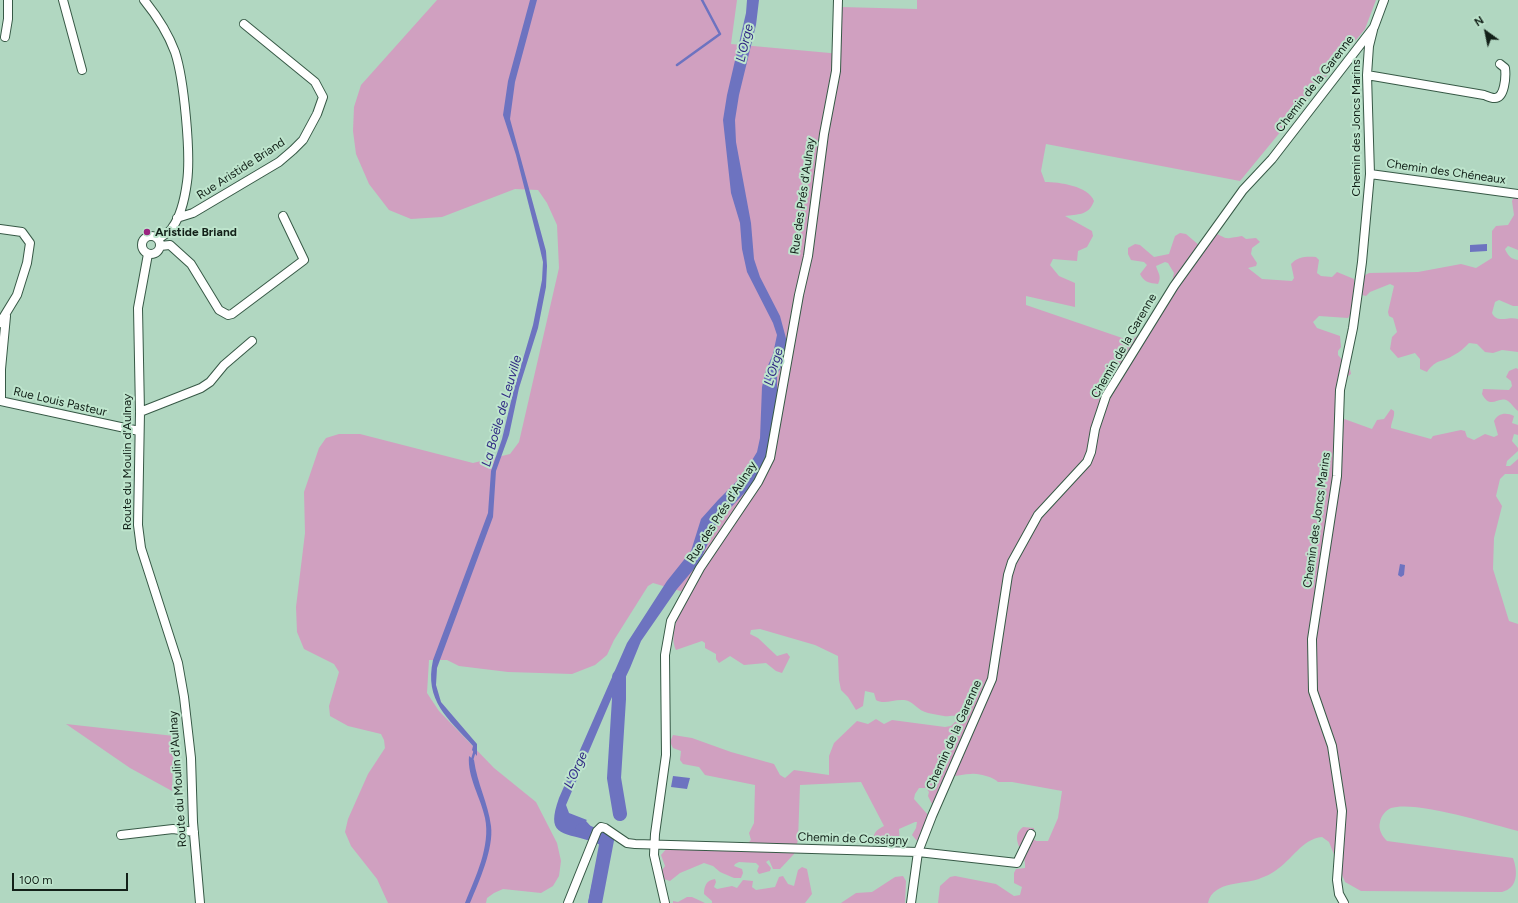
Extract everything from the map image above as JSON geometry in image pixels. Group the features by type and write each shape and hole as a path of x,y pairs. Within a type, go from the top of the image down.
{"street":[{"path":"5,37 8,19 3,8 8,0"},
{"path":"63,0 82,70"},
{"name":"Rue Aristide Briand","path":"144,0 166,32 175,53 179,71 187,141 187,181 177,218 171,229 159,242"},
{"name":"Rue des Prés d'Aulnay","path":"665,903 654,855 664,775 666,655 671,621 700,568 758,482 770,458 799,295 808,256 824,134 835,78 838,46 838,0"},
{"name":"Chemin de la Garenne","path":"911,903 918,852 932,816 992,679 1010,569 1033,523 1042,510 1087,462 1091,452 1095,429 1106,396 1174,286 1243,190 1272,159 1374,27 1384,0"},
{"name":"Rue Aristide Briand","path":"177,218 193,213 279,162 303,140 317,114 323,97 315,82 244,24"},
{"name":"Chemin des Joncs Marins","path":"1344,903 1339,894 1337,870 1342,811 1332,746 1313,691 1312,639 1337,476 1340,390 1354,320 1370,174 1367,75 1369,46 1374,27"},
{"path":"1367,75 1494,98 1499,97 1503,93 1506,72 1505,68 1500,64"},
{"name":"Chemin des Chéneaux","path":"1370,174 1518,194"},
{"path":"159,242 158,252 148,254 143,249 143,242 148,237 170,245 187,258 219,310 224,314 232,314 304,260 283,216"},
{"path":"0,229 22,232 30,243 27,263 18,295 0,323"},
{"name":"Route du Moulin d'Aulnay","path":"148,254 138,308 140,412 138,504 141,548 178,663 191,758 194,832 200,903"},
{"path":"1,401 1,368 6,313"},
{"path":"140,412 201,388 210,382 224,365 252,341"},
{"name":"Rue Louis Pasteur","path":"1,401 139,431"},
{"name":"Chemin de Cossigny","path":"568,903 597,831 601,827 605,828 627,843 918,852 1017,863 1031,834"},
{"path":"122,835 173,829 194,832"}],"shaded area":[{"path":"437,0 737,0 731,44 841,54 841,7 917,9 917,0 1376,0 1365,29 1240,181 1046,144 1041,171 1045,182 1058,183 1080,188 1091,196 1094,201 1092,206 1086,212 1065,216 1092,231 1093,236 1087,247 1078,251 1077,261 1053,259 1050,265 1059,276 1075,283 1075,307 1026,296 1026,305 1131,341 1153,323 1171,286 1174,273 1168,263 1165,262 1156,266 1160,277 1158,284 1147,282 1140,274 1147,265 1144,262 1131,260 1128,254 1128,248 1135,244 1140,245 1154,257 1169,254 1175,236 1180,233 1186,234 1200,246 1213,232 1227,238 1242,236 1246,239 1256,238 1260,242 1252,248 1251,254 1257,263 1256,266 1248,268 1262,279 1292,281 1294,278 1291,264 1293,262 1299,258 1316,257 1319,260 1317,273 1321,276 1332,277 1337,272 1354,279 1353,305 1351,314 1348,318 1319,316 1313,322 1317,328 1340,336 1341,347 1338,351 1338,355 1350,369 1351,374 1342,378 1335,393 1338,401 1336,416 1372,429 1377,420 1384,419 1391,409 1394,413 1391,428 1431,439 1433,436 1461,430 1465,431 1467,437 1474,440 1485,434 1494,437 1498,435 1494,421 1498,416 1508,414 1514,416 1512,423 1518,425 1518,435 1514,434 1512,441 1518,448 1518,451 1507,461 1506,466 1510,466 1518,459 1518,474 1505,474 1500,479 1496,496 1502,506 1494,538 1493,569 1509,621 1518,624 1518,831 1435,810 1402,806 1387,810 1381,818 1380,825 1381,832 1387,841 1513,858 1516,874 1514,883 1511,887 1502,892 1361,891 1345,882 1329,842 1322,837 1303,846 1270,874 1255,880 1231,884 1216,890 1208,903 938,903 940,886 950,877 955,876 996,884 1014,896 1020,895 1022,887 1014,883 1014,873 1016,869 1025,868 1024,858 1017,838 1019,830 1023,827 1034,828 1034,839 1036,841 1048,841 1058,818 1062,791 1012,782 998,782 989,777 974,774 949,776 933,806 928,796 929,792 926,788 919,788 914,799 928,815 922,836 917,841 912,835 916,828 917,822 915,822 899,829 900,845 895,847 873,843 876,832 884,826 861,782 800,785 798,840 794,854 780,869 773,869 769,860 766,862 771,868 770,871 759,874 757,871 759,866 756,863 739,862 734,866 742,869 743,873 741,878 734,878 720,872 713,866 704,863 680,873 670,881 661,878 660,873 665,866 661,855 667,848 748,843 751,840 749,833 754,823 755,785 705,775 699,767 683,764 680,760 681,751 673,748 670,742 673,735 692,738 731,752 774,764 780,775 785,778 794,770 829,775 829,756 834,743 857,721 868,724 876,719 884,724 892,720 945,727 951,726 958,719 956,716 945,716 924,712 907,700 882,702 876,700 874,693 865,691 863,706 856,710 848,697 841,690 838,656 815,645 760,629 751,630 750,634 758,638 777,656 787,653 790,657 782,673 776,671 766,663 744,665 730,656 719,663 716,659 716,654 705,648 705,643 702,641 676,650 674,644 674,629 687,593 653,583 648,586 614,640 607,655 595,665 572,674 508,672 459,666 447,660 429,660 427,693 439,711 494,768 536,802 557,843 561,861 559,876 553,886 541,893 503,889 487,898 486,903 388,903 377,879 351,846 345,832 348,819 368,774 385,748 384,740 381,734 348,726 330,716 329,706 339,672 334,664 304,649 297,632 296,607 305,533 304,492 319,448 326,438 339,434 360,434 473,463 510,454 519,442 559,268 557,225 547,203 538,190 515,189 442,217 411,219 389,210 369,184 356,154 353,131 354,107 361,85"},
{"path":"1515,195 1518,195 1518,250 1508,246 1505,249 1510,257 1518,260 1518,306 1513,306 1499,300 1495,302 1492,313 1500,319 1518,319 1518,352 1502,350 1493,353 1485,352 1477,344 1469,343 1456,354 1434,365 1427,372 1420,369 1420,359 1415,353 1398,358 1390,349 1392,337 1397,332 1393,318 1389,316 1388,312 1394,286 1390,284 1370,292 1366,296 1362,295 1361,288 1363,276 1369,273 1418,272 1461,264 1476,268 1492,258 1492,231 1496,226 1508,225 1514,215 1512,201"},
{"path":"1516,368 1518,369 1518,411 1508,401 1501,400 1492,402 1485,399 1482,394 1483,389 1509,390 1512,386 1511,381 1506,377 1509,371"},
{"path":"66,724 174,736 172,791 130,768"},
{"path":"802,867 807,869 812,894 805,903 712,903 712,901 704,894 706,884 715,879 716,882 714,887 717,889 732,886 737,888 743,880 753,881 752,887 756,890 775,887 779,877 783,876 788,884 794,886 798,870"},
{"path":"903,876 906,881 905,903 841,903 856,893 872,892 895,877"},
{"path":"687,897 692,897 705,903 673,903 673,901 678,902"}],"water":[{"path":"530,0 537,0 515,82 510,119 546,251 546,287 538,328 519,388 509,435 496,471 493,517 437,668 436,685 441,702 477,744 477,756 472,750 473,746 440,708 432,687 431,674 433,660 488,513 491,471 502,439 513,393 533,325 542,280 543,262 540,249 516,155 503,115 508,81"},
{"path":"747,0 759,0 756,25 739,95 735,120 736,142 751,223 754,259 760,277 780,316 787,342 784,361 777,375 777,394 768,455 752,485 718,521 699,563 677,589 641,641 621,687 612,697 566,805 569,813 587,820 586,821 595,831 591,841 571,836 558,830 554,819 559,798 627,643 667,581 691,551 701,519 743,475 757,452 760,438 762,387 766,370 773,354 777,335 773,323 747,272 742,249 740,223 731,193 723,120 727,95 746,13"},
{"path":"1487,244 1487,251 1470,252 1470,245"},
{"path":"1400,564 1405,565 1404,575 1401,577 1398,575"},
{"path":"469,756 474,760 488,809 491,835 488,854 481,875 470,903 465,903 481,862 486,840 485,818 472,780"},
{"path":"673,776 690,778 687,789 671,787"},
{"path":"592,884 603,889 600,903 588,903"}],"waterway":[{"path":"677,65 720,34 702,0"},
{"name":"L'Orge","path":"619,677 614,778 620,814"},
{"name":"La Boële de Leuville","path":"472,760 475,750"},
{"name":"L'Orge","path":"582,830 607,840 595,903"}],"place":[{"name":"Aristide Briand","path":"147,232"}]}
